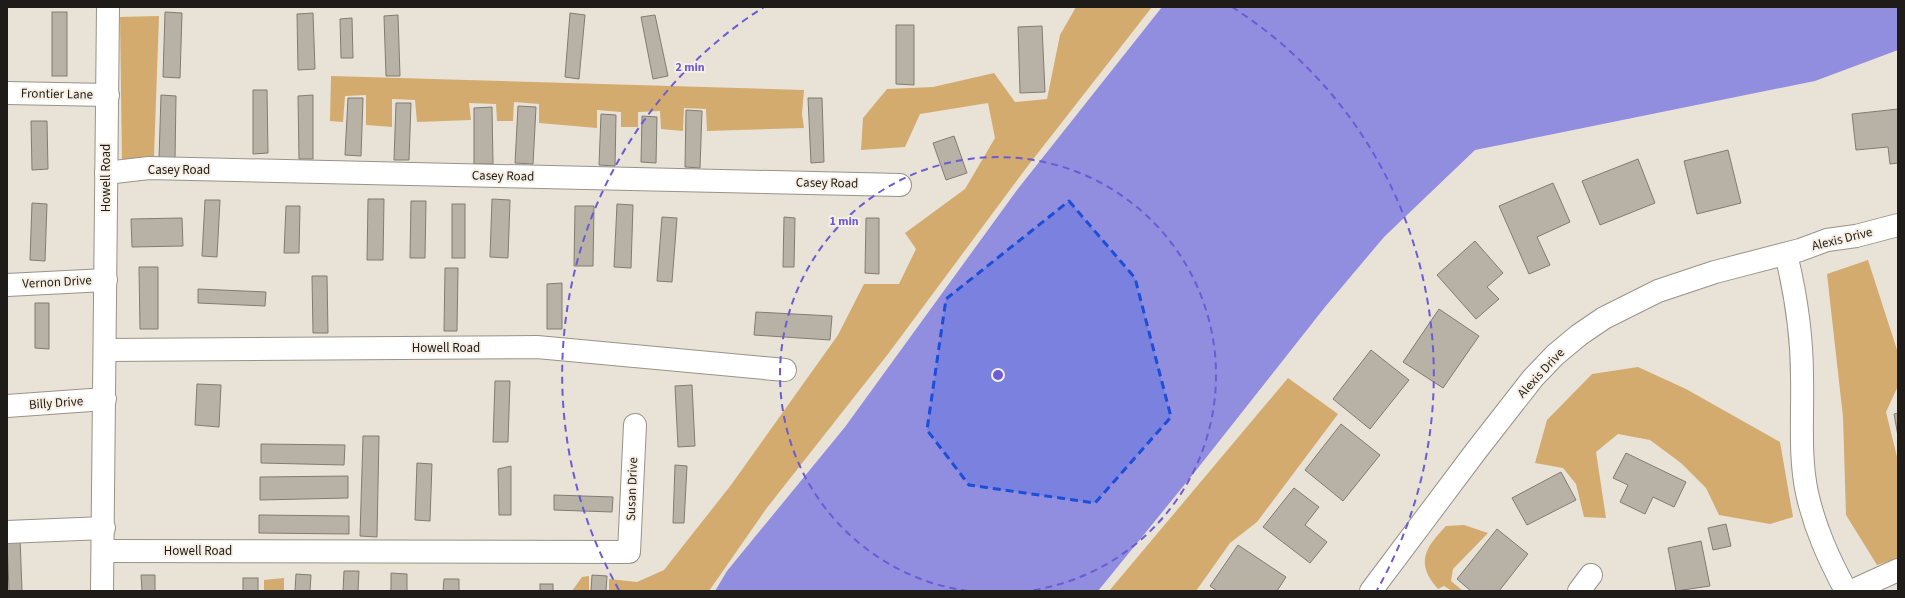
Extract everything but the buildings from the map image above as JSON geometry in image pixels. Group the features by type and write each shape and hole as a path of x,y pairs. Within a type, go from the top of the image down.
{"street":[{"name":"Howell Road","path":"102,591 106,350 108,7"},
{"name":"Frontier Lane","path":"7,93 108,95"},
{"name":"Casey Road","path":"106,173 149,168 900,185"},
{"name":"Alexis Drive","path":"1371,591 1533,378 1555,355 1579,335 1604,318 1658,291 1716,272 1786,254 1827,240 1856,236 1898,225"},
{"path":"1786,254 1795,290 1798,319 1802,375 1802,447 1807,491 1817,532 1828,558 1846,591"},
{"name":"Vernon Drive","path":"7,284 106,280"},
{"name":"Howell Road","path":"106,350 537,347 785,370"},
{"name":"Billy Drive","path":"7,406 105,399"},
{"name":"Susan Drive","path":"629,552 635,425"},
{"path":"7,532 104,528"},
{"name":"Howell Road","path":"103,551 629,552"},
{"path":"1852,591 1898,570"}],"highlighted area":[{"path":"1069,201 1135,278 1171,417 1095,503 969,485 927,430 946,299"}],"shaded area":[{"path":"1076,7 1152,7 1027,167 888,354 766,509 709,591 609,591 609,579 637,582 664,570 731,485 838,335 864,284 899,284 916,249 905,233 965,189 995,138 988,103 920,114 905,147 861,150 863,118 887,89 933,87 994,73 1015,102 1047,99 1060,35"},
{"path":"1162,7 1898,7 1898,50 1815,81 1475,150 1384,237 1325,307 1194,473 1098,591 715,591 727,571 845,427 1017,190"},
{"path":"159,16 154,156 122,165 120,17"},
{"path":"331,76 804,90 802,114 804,128 707,131 706,109 684,108 683,131 661,129 660,111 638,112 638,127 621,127 621,112 597,110 597,128 539,123 539,104 514,102 513,121 497,121 496,104 469,103 471,120 417,122 415,100 392,99 392,127 366,125 366,95 345,96 343,122 330,121"},
{"path":"1868,260 1898,353 1898,386 1886,412 1898,461 1898,558 1877,565 1846,515 1843,417 1827,274"},
{"path":"1638,367 1686,389 1780,442 1793,517 1770,524 1719,515 1706,488 1681,463 1650,440 1618,434 1596,452 1606,518 1584,517 1576,484 1563,468 1535,463 1547,420 1592,374"},
{"path":"1288,378 1338,414 1257,522 1230,543 1196,591 1109,591"},
{"path":"1464,525 1488,533 1453,569 1451,581 1463,591 1452,591 1444,586 1438,589 1431,580 1425,563 1428,549 1446,526"},
{"path":"589,576 589,591 572,591 582,577"},
{"path":"284,578 284,591 264,591 264,580"}]}
